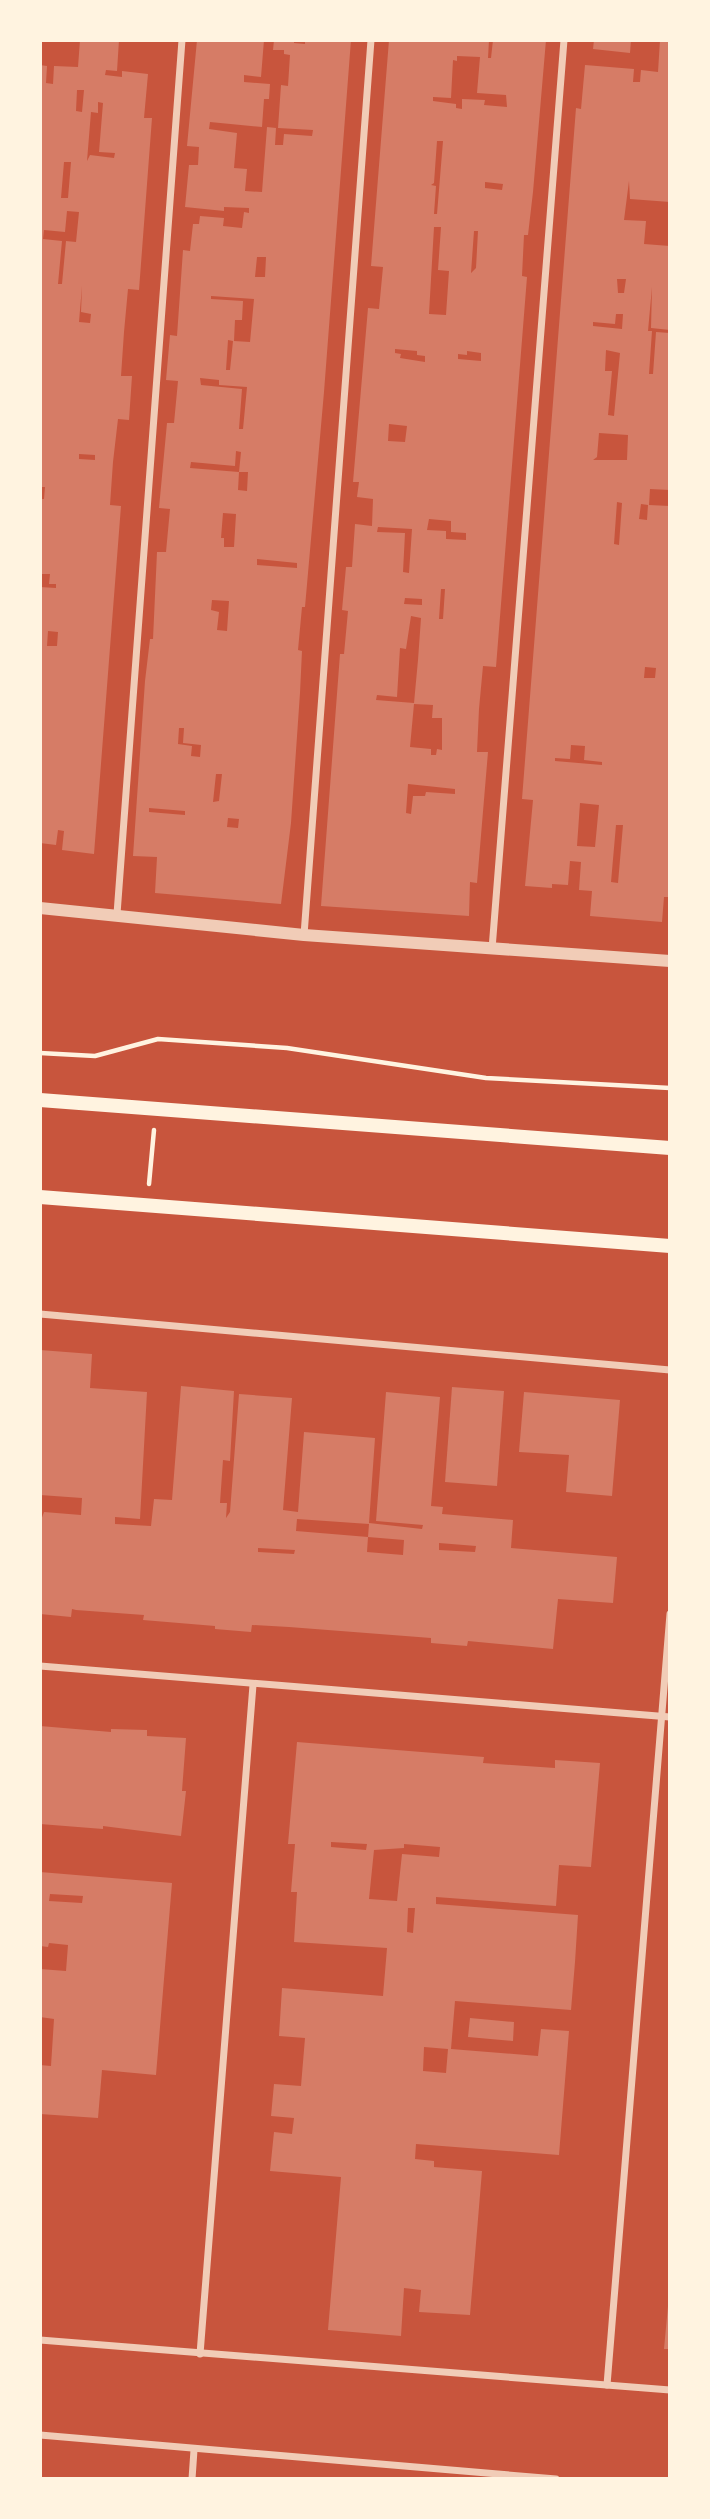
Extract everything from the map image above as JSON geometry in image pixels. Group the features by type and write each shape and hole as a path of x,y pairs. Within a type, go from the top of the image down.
{"main road":[{"path":"40,1100 670,1148"},
{"path":"40,1197 670,1246"}],"street":[{"path":"117,914 182,40"},
{"path":"304,935 371,40"},
{"path":"492,948 564,40"},
{"path":"40,908 304,935 670,961"},
{"path":"40,1314 670,1370"},
{"path":"607,2385 666,1716 670,1614"},
{"path":"40,1666 666,1716"},
{"path":"200,2354 253,1685"},
{"path":"40,2340 670,2390"},
{"path":"40,2435 556,2479"},
{"path":"191,2479 194,2450"}],"path":[{"path":"40,1053 95,1056 158,1039 287,1048 486,1078 670,1088"},
{"path":"147,1205 155,1108"}],"building":[{"path":"80,40 119,40 117,71 106,70 105,75 122,77 122,71 148,74 144,118 152,118 139,290 128,289 124,332 121,376 132,376 129,420 118,419 113,462 110,505 121,506 94,854 62,850 64,831 58,830 56,845 40,843 40,587 56,588 56,584 49,584 50,574 40,574 40,499 44,499 45,487 40,487 40,65 47,66 46,83 53,84 54,66 78,67","holes":["77,90 84,90 82,112 76,111","98,102 103,103 99,152 115,153 114,158 90,155 87,161 91,112 98,113","64,162 71,162 68,198 61,198","67,211 79,212 76,242 66,241 62,284 58,284 62,241 43,239 44,230 65,232","82,286 81,312 91,314 90,323 79,322","79,454 95,455 95,460 79,459","48,631 58,632 57,646 47,646"]},
{"path":"197,40 264,40 261,77 244,75 244,82 270,84 269,99 264,99 262,127 210,122 209,129 237,133 234,168 247,169 245,191 262,192 267,127 276,128 275,145 283,145 284,134 312,136 313,130 278,128 281,85 288,86 290,55 284,54 284,50 273,50 274,40 294,40 294,43 305,44 305,40 351,40 324,392 305,607 302,607 298,650 302,651 300,693 291,823 281,904 155,893 157,857 133,856 145,681 150,639 153,639 157,552 166,552 170,509 159,508 167,423 174,423 178,381 166,380 170,335 177,336 183,250 190,251 193,224 199,224 200,216 224,218 223,226 242,228 244,212 249,213 249,208 224,207 224,211 185,207 189,165 198,165 199,147 187,146","holes":["257,257 266,257 265,277 255,277","211,296 254,299 250,342 234,341 235,320 242,320 243,301 211,299","228,340 233,341 230,370 226,370","200,378 219,380 219,385 247,387 243,429 239,429 242,389 201,385","236,451 241,452 239,472 190,468 191,462 235,466","239,472 248,472 247,491 238,490","223,513 236,514 234,547 224,547 224,538 221,538","257,559 297,563 297,568 257,565","212,600 229,601 227,631 217,630 219,612 211,610","179,728 184,728 183,743 201,745 200,757 191,756 192,746 178,744","216,774 222,774 219,801 213,802","149,808 185,811 185,815 149,812","228,818 239,819 238,828 227,827"]},
{"path":"389,40 489,40 488,58 491,58 493,40 546,40 533,192 528,235 524,235 522,276 527,277 496,667 483,666 479,709 477,752 488,752 477,883 470,882 469,916 321,906 340,654 344,654 348,611 342,610 346,567 352,567 355,524 372,526 373,499 357,497 359,482 353,482 368,308 379,309 383,267 371,266","holes":["457,56 480,57 477,93 506,95 507,107 484,105 485,100 462,99 462,109 456,108 456,104 433,101 433,97 451,98 453,60 457,61","437,141 443,141 437,214 434,214 436,186 431,185 434,183","485,182 503,184 502,190 485,188","434,227 441,227 438,270 449,271 446,315 429,314","474,231 478,231 476,268 471,273","395,349 417,351 417,355 425,356 425,362 400,358 401,354 395,353","467,351 481,353 481,361 458,359 458,354 467,355","389,424 407,426 405,442 388,441","429,519 451,521 451,532 466,533 466,540 446,539 446,531 427,530","378,527 412,529 409,573 403,572 405,533 377,532","441,589 445,589 443,619 439,619","405,598 422,599 422,605 404,604","411,616 421,618 414,703 376,700 377,695 397,697 400,648 406,649","414,704 433,705 432,718 442,718 442,750 437,749 436,755 431,755 431,749 410,747","408,784 455,789 455,794 426,792 425,796 413,796 411,814 406,813"]},
{"path":"594,40 631,40 630,53 593,49"},
{"path":"660,40 670,40 670,202 630,199 629,181 624,220 646,221 644,244 670,246 670,330 651,328 652,287 648,331 652,331 649,374 653,374 656,332 670,333 670,490 650,489 649,505 670,506 670,887 669,897 664,897 662,922 590,916 592,891 579,890 581,862 570,861 568,885 552,884 552,888 525,886 533,800 522,799 576,108 581,109 585,65 634,69 633,82 640,82 641,70 658,72","holes":["617,279 626,279 624,293 618,293","616,314 623,314 622,329 593,326 593,322 615,324","606,350 620,353 614,416 608,415 612,371 605,371","599,433 628,435 627,460 593,460 597,457","617,502 622,503 619,545 614,544","641,504 648,505 647,520 639,519","645,667 656,668 655,678 644,678","571,745 585,746 584,760 602,762 602,765 555,761 555,758 570,759","580,803 599,805 595,847 577,846","616,825 623,825 618,883 611,882"]},
{"path":"40,1350 92,1354 90,1388 147,1392 140,1519 115,1517 115,1524 151,1526 154,1499 172,1500 181,1386 234,1391 230,1461 223,1460 220,1503 227,1503 226,1518 230,1512 239,1394 292,1398 283,1510 298,1512 304,1432 375,1438 369,1523 422,1529 423,1525 376,1521 386,1392 440,1397 431,1506 443,1507 442,1514 513,1520 511,1548 617,1557 613,1603 558,1599 553,1649 468,1641 467,1646 431,1643 431,1638 289,1627 252,1625 251,1632 143,1620 144,1615 72,1609 71,1617 40,1614 40,1523 44,1512 81,1515 82,1498 40,1495","holes":["297,1519 369,1524 368,1537 296,1531","368,1537 404,1540 403,1555 367,1552","439,1543 476,1546 475,1552 439,1550","258,1548 295,1550 294,1554 258,1552"]},
{"path":"452,1387 504,1391 497,1486 445,1482"},
{"path":"524,1392 620,1400 612,1496 566,1492 569,1455 519,1452"},
{"path":"40,1726 111,1732 111,1729 147,1730 147,1736 186,1738 182,1791 186,1791 181,1836 103,1826 103,1829 40,1824"},
{"path":"297,1742 484,1757 483,1763 555,1768 555,1760 600,1763 591,1867 559,1865 556,1906 436,1897 436,1904 578,1915 571,2010 455,2001 451,2049 538,2056 541,2029 569,2031 559,2155 416,2144 415,2159 434,2161 434,2167 482,2171 470,2315 419,2312 421,2290 404,2288 401,2336 328,2330 341,2177 270,2171 274,2132 292,2134 294,2118 271,2116 274,2084 301,2086 305,2038 279,2036 282,1988 383,1996 387,1948 294,1942 297,1892 291,1892 295,1844 288,1844","holes":["331,1842 367,1844 366,1850 331,1847","404,1844 440,1847 439,1857 402,1854 397,1901 369,1899 374,1850 404,1848","408,1908 415,1908 413,1933 407,1932","424,2047 448,2049 446,2073 423,2071"]},
{"path":"40,1872 172,1883 156,2075 102,2070 98,2118 40,2114 40,2065 51,2066 54,2019 40,2017 40,1969 66,1971 68,1945 49,1943 48,1947 40,1946","holes":["50,1894 83,1896 82,1903 49,1901"]},
{"path":"470,2018 514,2022 513,2041 468,2037"},
{"path":"668,2306 670,2349 664,2349"}]}
